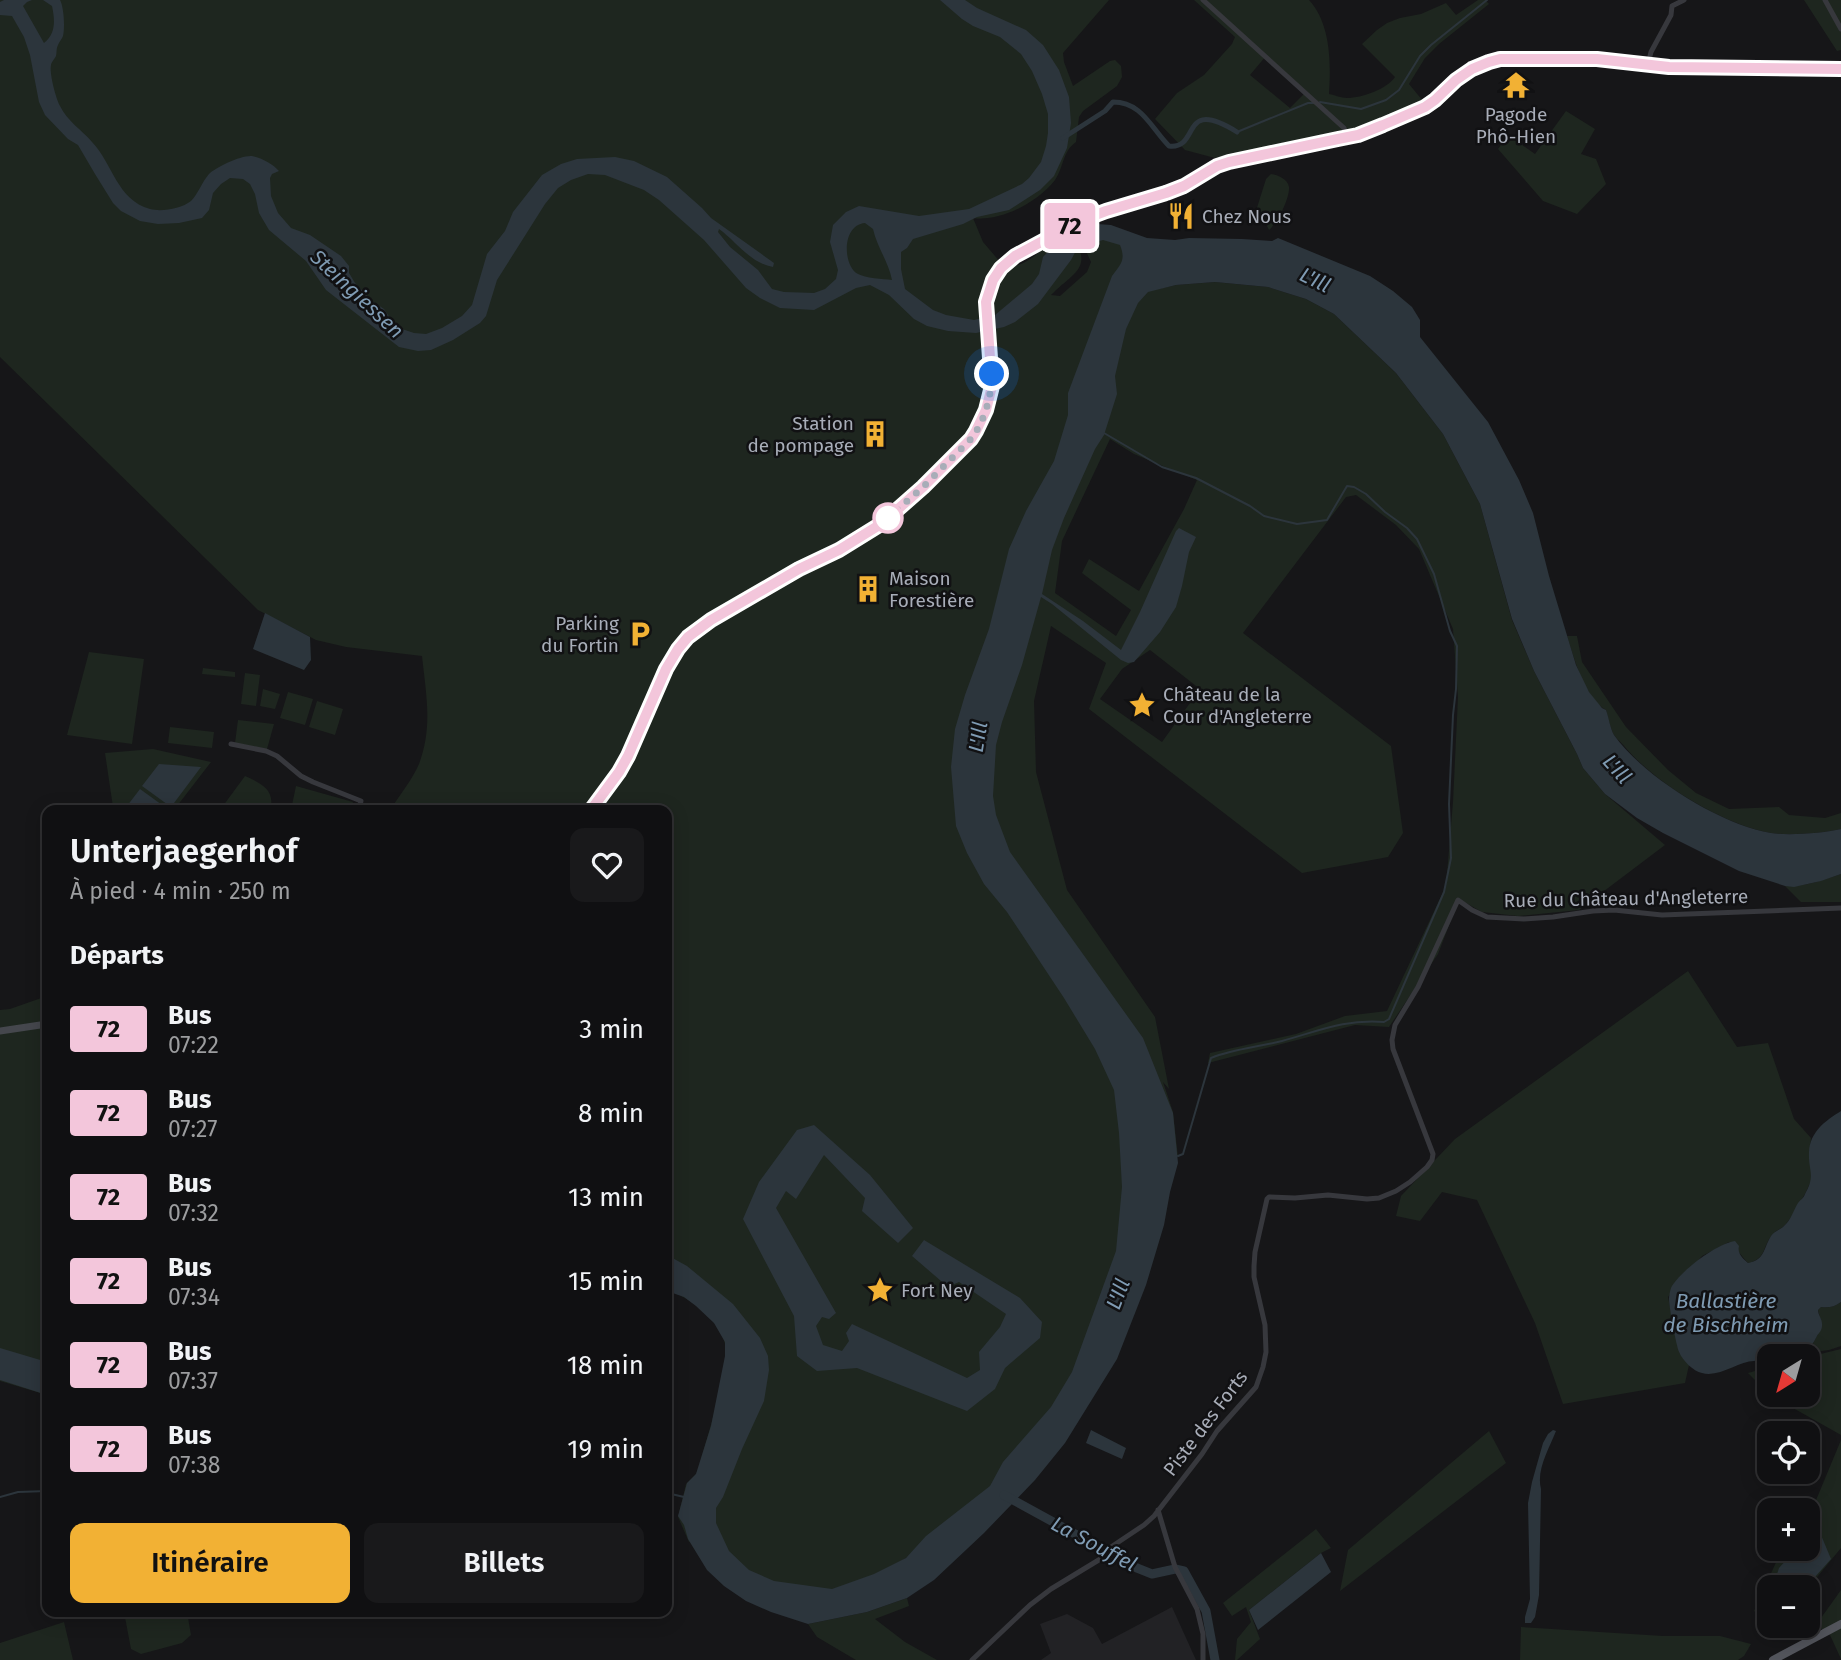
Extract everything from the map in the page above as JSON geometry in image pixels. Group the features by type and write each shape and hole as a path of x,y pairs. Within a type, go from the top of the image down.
{"main road":[{"path":"595,805 628,756 666,669 688,637 711,620 881,524 971,439 986,410 992,386 986,316 988,293 1001,268 1022,252 1082,220 1184,186 1217,166 1347,137 1416,112 1435,100 1464,74 1489,62 1576,58 1669,67 1841,69"},
{"path":"0,1031 42,1025"},
{"path":"1773,1660 1841,1624"}],"street":[{"path":"1203,0 1344,128 1347,137"},
{"path":"1648,64 1651,52 1671,15 1670,3 1684,0"},
{"path":"1825,0 1841,29"},
{"path":"231,744 267,751 300,776 360,801 360,805"},
{"name":"Rue du Château d'Angleterre","path":"1458,900 1488,917 1524,919 1593,911 1662,915 1841,908"},
{"name":"Piste des Forts","path":"972,1660 1030,1605 1144,1525 1202,1454 1217,1431 1256,1387 1266,1352 1265,1325 1254,1278 1254,1266 1267,1199 1328,1195 1379,1198 1403,1187 1432,1160 1433,1154 1393,1049 1392,1032 1418,987 1458,900"},
{"path":"1158,1510 1176,1569 1197,1609 1203,1634 1203,1660"}],"shaded area":[{"path":"0,0 1109,0 1063,53 1073,86 1115,60 1121,66 1122,77 1117,86 1083,111 1079,117 1076,142 1068,150 1055,180 1047,188 1028,203 1006,214 973,218 983,242 1001,263 998,267 1003,271 1009,266 1026,262 1055,241 1072,237 1079,248 1081,263 1078,270 1051,295 1060,296 1087,272 1091,262 1079,236 1111,226 1158,289 1215,282 1268,287 1306,299 1334,314 1396,373 1443,434 1480,504 1512,620 1534,671 1583,768 1605,794 1665,845 1579,910 1518,916 1482,912 1459,899 1438,954 1389,1027 1355,1025 1208,1063 1210,1053 1296,1034 1345,1016 1387,1011 1446,886 1458,697 1453,629 1419,549 1396,525 1356,495 1346,497 1243,633 1391,746 1403,833 1388,857 1302,873 1089,709 1106,663 1051,626 1034,701 1036,772 1067,890 1155,1017 1169,1089 1163,1082 1173,1112 1178,1157 1145,1163 1101,1343 977,1510 857,1591 758,1585 710,1532 689,1542 678,1517 686,1484 699,1467 717,1400 726,1352 722,1335 710,1318 694,1304 672,1292 672,805 393,805 419,764 426,737 427,710 422,656 346,647 316,640 258,610 0,357","holes":["1110,439 1134,454 1197,480 1139,591 1089,559 1082,573 1131,610 1116,636 1055,593 1062,541","1150,650 1200,689 1162,742 1100,699 1122,669"]},
{"path":"1194,0 1309,0 1326,32 1330,70 1329,94 1353,98 1380,89 1395,77 1362,44 1387,23 1421,14 1446,3 1456,15 1478,0 1485,0 1489,4 1425,58 1409,84 1423,101 1413,107 1354,132 1350,130 1337,136 1215,158 1185,150 1155,119 1177,93 1204,75 1232,44 1235,37","holes":["1266,56 1306,92 1290,108 1250,75"]},
{"path":"1804,0 1841,0 1841,50 1837,51"},
{"path":"1566,111 1595,129 1581,154 1596,159 1606,184 1577,214 1543,201 1498,149 1508,135 1535,154"},
{"path":"1271,174 1280,176 1289,187 1282,210 1269,230 1268,220 1259,221 1255,214 1266,179"},
{"path":"1567,636 1577,636 1582,662 1626,727 1668,770 1696,793 1729,809 1779,807 1789,815 1825,818 1841,813 1841,829 1787,834 1753,829 1712,812 1672,788 1638,761 1614,735 1606,710 1586,688"},
{"path":"89,652 144,659 132,744 67,735"},
{"path":"203,668 235,672 235,677 202,674"},
{"path":"245,673 260,675 256,706 241,704"},
{"path":"263,689 280,694 275,709 260,706"},
{"path":"288,692 313,699 305,725 280,718"},
{"path":"317,701 343,709 335,735 309,727"},
{"path":"238,720 274,724 267,749 235,743"},
{"path":"170,727 214,732 212,748 168,743"},
{"path":"153,749 211,762 178,805 113,805 105,753"},
{"path":"245,776 266,788 271,797 271,805 224,805"},
{"path":"296,786 353,802 352,805 292,805"},
{"path":"1841,874 1841,902 1801,902 1785,886 1806,884"},
{"path":"1688,971 1737,1047 1768,1043 1794,1119 1811,1138 1809,1155 1812,1177 1792,1217 1772,1235 1758,1259 1748,1263 1729,1242 1702,1256 1668,1297 1679,1352 1689,1365 1685,1383 1563,1404 1535,1323 1477,1200 1442,1192 1420,1221 1396,1216 1401,1196 1455,1139"},
{"path":"42,998 42,1394 0,1381 0,1010"},
{"path":"1841,1302 1841,1346 1820,1351 1820,1344 1813,1344 1822,1326 1818,1310"},
{"path":"1841,1349 1841,1435 1791,1407 1820,1407 1820,1354"},
{"path":"1757,1370 1757,1382 1748,1373"},
{"path":"1489,1431 1506,1463 1340,1591 1348,1550"},
{"path":"1841,1440 1841,1548 1819,1575 1770,1575 1777,1561 1820,1561 1820,1498 1817,1498"},
{"path":"1316,1529 1331,1548 1249,1610 1260,1639 1235,1660 1237,1639 1251,1622 1246,1607 1232,1616 1223,1603"},
{"path":"1841,1590 1841,1659 1830,1635 1820,1628 1820,1619"},
{"path":"907,1598 909,1606 875,1619 905,1642 937,1660 856,1660 817,1637 808,1624 867,1612"},
{"path":"1172,1607 1196,1660 1041,1660 1051,1653 1040,1624 1067,1614 1093,1628 1102,1644"},
{"path":"125,1617 188,1617 191,1635 182,1643 141,1654 131,1649"},
{"path":"64,1622 73,1660 0,1660 0,1643"},
{"path":"1521,1627 1663,1636 1720,1636 1751,1644 1744,1656 1738,1660 1520,1660"}],"water":[{"path":"4,0 32,0 23,6 44,43 53,31 54,21 52,6 43,0 60,0 64,32 51,64 57,98 67,116 99,151 130,198 150,209 177,208 191,201 209,174 217,168 247,156 263,160 279,171 270,178 271,196 278,213 291,228 310,235 341,256 349,266 349,273 355,283 384,309 396,327 426,334 462,316 472,305 487,254 505,231 513,212 542,175 561,164 577,159 615,157 634,161 667,177 711,218 774,263 773,267 757,261 719,229 718,232 730,247 758,270 772,289 784,292 814,293 825,289 836,279 838,270 830,242 833,225 846,212 859,206 919,216 969,209 1022,184 1041,162 1046,146 1048,114 1042,94 1021,54 1000,37 962,19 940,0 965,0 1026,30 1043,45 1059,70 1069,97 1071,123 1067,148 1054,176 1040,190 1009,210 977,217 913,239 901,252 905,289 933,310 946,315 974,320 995,315 1032,284 1039,274 1043,257 1059,240 1097,224 1111,225 1147,238 1272,241 1278,238 1370,276 1412,307 1420,320 1420,337 1488,422 1519,480 1533,513 1576,665 1589,692 1606,710 1614,735 1644,767 1664,782 1707,810 1730,820 1778,834 1806,834 1841,829 1841,874 1794,887 1739,871 1663,833 1605,794 1583,768 1534,671 1512,619 1480,504 1443,434 1396,373 1334,314 1306,299 1268,287 1215,282 1176,285 1148,292 1138,303 1126,329 1115,376 1117,394 1104,435 1095,449 1052,550 1042,594 1121,650 1179,528 1196,537 1189,552 1176,607 1160,632 1134,662 1128,663 1041,597 996,745 993,796 996,815 1010,852 1143,1038 1173,1113 1178,1163 1164,1225 1146,1285 1117,1359 1065,1443 1035,1480 934,1580 907,1598 867,1612 808,1624 746,1601 707,1570 678,1516 687,1483 696,1474 711,1426 725,1356 725,1342 714,1323 696,1306 672,1293 672,1258 687,1266 733,1304 760,1338 768,1356 769,1370 764,1401 716,1508 716,1523 729,1551 749,1570 774,1581 832,1589 874,1574 906,1558 926,1536 990,1486 1003,1462 1051,1407 1072,1372 1116,1251 1122,1187 1114,1090 1095,1049 1064,998 1007,912 984,884 967,853 956,826 951,767 955,729 989,629 1009,549 1026,511 1054,461 1068,415 1068,393 1112,276 1122,262 1120,245 1103,240 1078,247 1038,304 1015,322 976,333 948,331 927,326 914,319 889,295 870,285 856,288 814,310 780,308 746,288 704,240 659,200 644,190 605,175 588,174 558,188 545,204 497,280 486,316 480,323 431,350 418,351 399,347 326,290 306,261 269,230 259,213 250,184 243,179 230,178 221,184 213,193 209,210 202,218 158,224 140,221 121,211 113,203 78,145 68,139 45,115 39,102 24,37 12,16 0,15 0,2","holes":["865,223 873,229 888,267 892,280 858,274 849,263 848,238 857,225"]},
{"path":"265,613 310,637 311,660 304,670 253,649"},
{"path":"159,764 201,767 172,805 168,805 142,786"},
{"path":"140,789 162,805 128,805"},
{"name":"Ballastière de Bischheim","path":"1841,1111 1841,1302 1818,1310 1821,1329 1813,1344 1757,1344 1757,1361 1715,1373 1695,1370 1679,1352 1669,1303 1671,1288 1681,1275 1699,1260 1727,1243 1735,1241 1741,1256 1748,1263 1761,1257 1771,1236 1788,1221 1808,1188 1811,1177 1810,1145 1815,1133"},
{"path":"814,1125 870,1175 913,1228 898,1243 862,1211 865,1198 824,1155 796,1199 786,1191 776,1208 836,1313 829,1319 822,1317 816,1326 823,1345 842,1351 849,1341 846,1333 852,1324 967,1378 980,1370 979,1352 1000,1327 1006,1314 959,1282 948,1287 912,1256 924,1240 1020,1298 1042,1322 1040,1338 1005,1368 995,1389 967,1411 857,1368 817,1371 797,1356 794,1316 743,1219 759,1182 797,1130"},
{"path":"0,1348 42,1361 42,1393 0,1380"},
{"path":"1091,1430 1126,1448 1122,1459 1086,1443"},
{"path":"1553,1430 1556,1431 1540,1474 1539,1595 1535,1617 1531,1623 1525,1623 1530,1599 1528,1503 1543,1443"},
{"path":"1821,1535 1831,1559 1817,1575 1777,1575 1785,1561 1820,1561"},
{"path":"1321,1553 1331,1572 1258,1630 1249,1610"}],"waterway":[{"path":"1320,102 1361,109 1386,100 1399,90 1420,56 1431,45 1487,0"},
{"path":"1063,138 1105,111 1113,102 1123,103 1139,111 1169,146 1179,145 1198,122 1206,120 1219,122 1237,132"},
{"path":"1237,132 1308,103 1314,103"},
{"path":"1104,433 1162,467 1196,478 1264,516 1297,524 1327,520 1347,486 1366,494 1417,539 1434,574 1450,631 1457,646 1449,804 1451,858 1444,892 1389,1019 1384,1022 1356,1022 1332,1027 1211,1058 1183,1154 1178,1156"},
{"path":"0,1497 18,1492 42,1491"},
{"path":"672,1494 684,1497"},
{"name":"La Souffel","path":"1004,1495 1137,1568 1152,1574 1175,1569 1184,1571 1206,1611 1215,1660"}],"bus line":[{"name":"72","path":"595,805 628,756 666,669 688,637 711,620 881,524 971,439 986,410 992,386 986,316 988,293 996,274 1022,252 1082,220 1184,186 1224,163 1358,135 1416,112 1435,100 1464,74 1480,65 1500,59 1576,58 1669,67 1841,69"}],"place":[{"name":"Pagode Phô-Hien","path":"1516,85"},
{"name":"Chez Nous","path":"1181,216"},
{"name":"Station de pompage","path":"875,434"},
{"name":"Maison Forestière","path":"868,589"},
{"name":"Parking du Fortin","path":"640,634"},
{"name":"Château de la Cour d'Angleterre","path":"1142,705"},
{"name":"Fort Ney","path":"880,1290"}],"route":[{"path":"888,518 971,439 986,410 992,374"}],"water label":[{"name":"L'Ill","path":"1315,280"},
{"name":"Steingiessen","path":"357,294"},
{"name":"L'Ill","path":"978,737"},
{"name":"L'Ill","path":"1617,769"},
{"name":"L'Ill","path":"1118,1294"}]}
